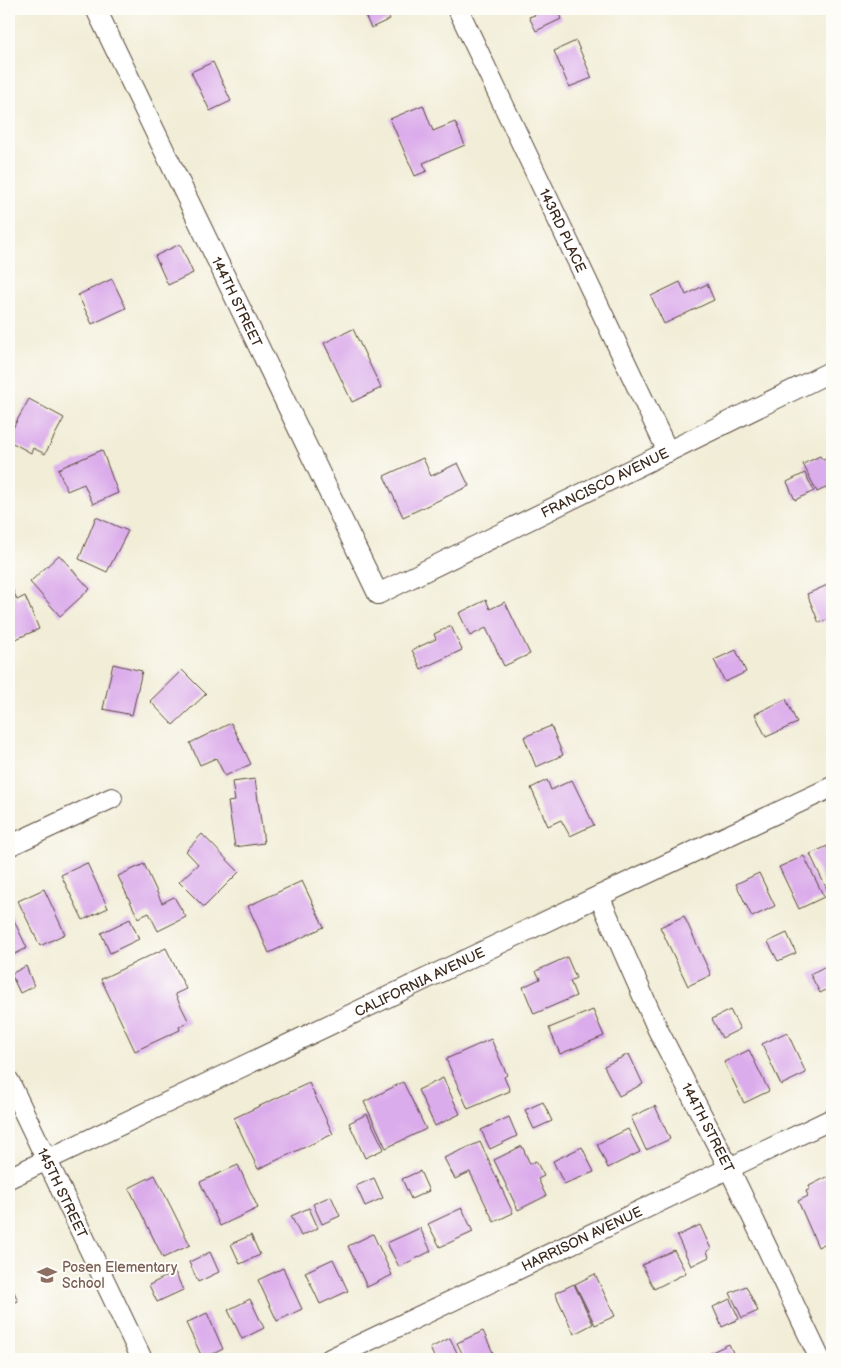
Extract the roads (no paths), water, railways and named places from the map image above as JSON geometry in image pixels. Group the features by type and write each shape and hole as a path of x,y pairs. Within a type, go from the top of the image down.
{"street":[{"name":"144TH STREET","path":"96,9 378,594"},
{"name":"143RD PLACE","path":"458,9 668,452"},
{"name":"FRANCISCO AVENUE","path":"378,594 832,371"},
{"name":"CALIFORNIA AVENUE","path":"9,1178 599,896 832,788"},
{"path":"9,846 112,798"},
{"name":"144TH STREET","path":"599,896 658,1030 729,1168 820,1359"},
{"name":"145TH STREET","path":"9,1081 142,1359"},
{"name":"HARRISON AVENUE","path":"330,1359 832,1119"}],"place":[{"name":"Posen Elementary School","path":"47,1275"}]}
